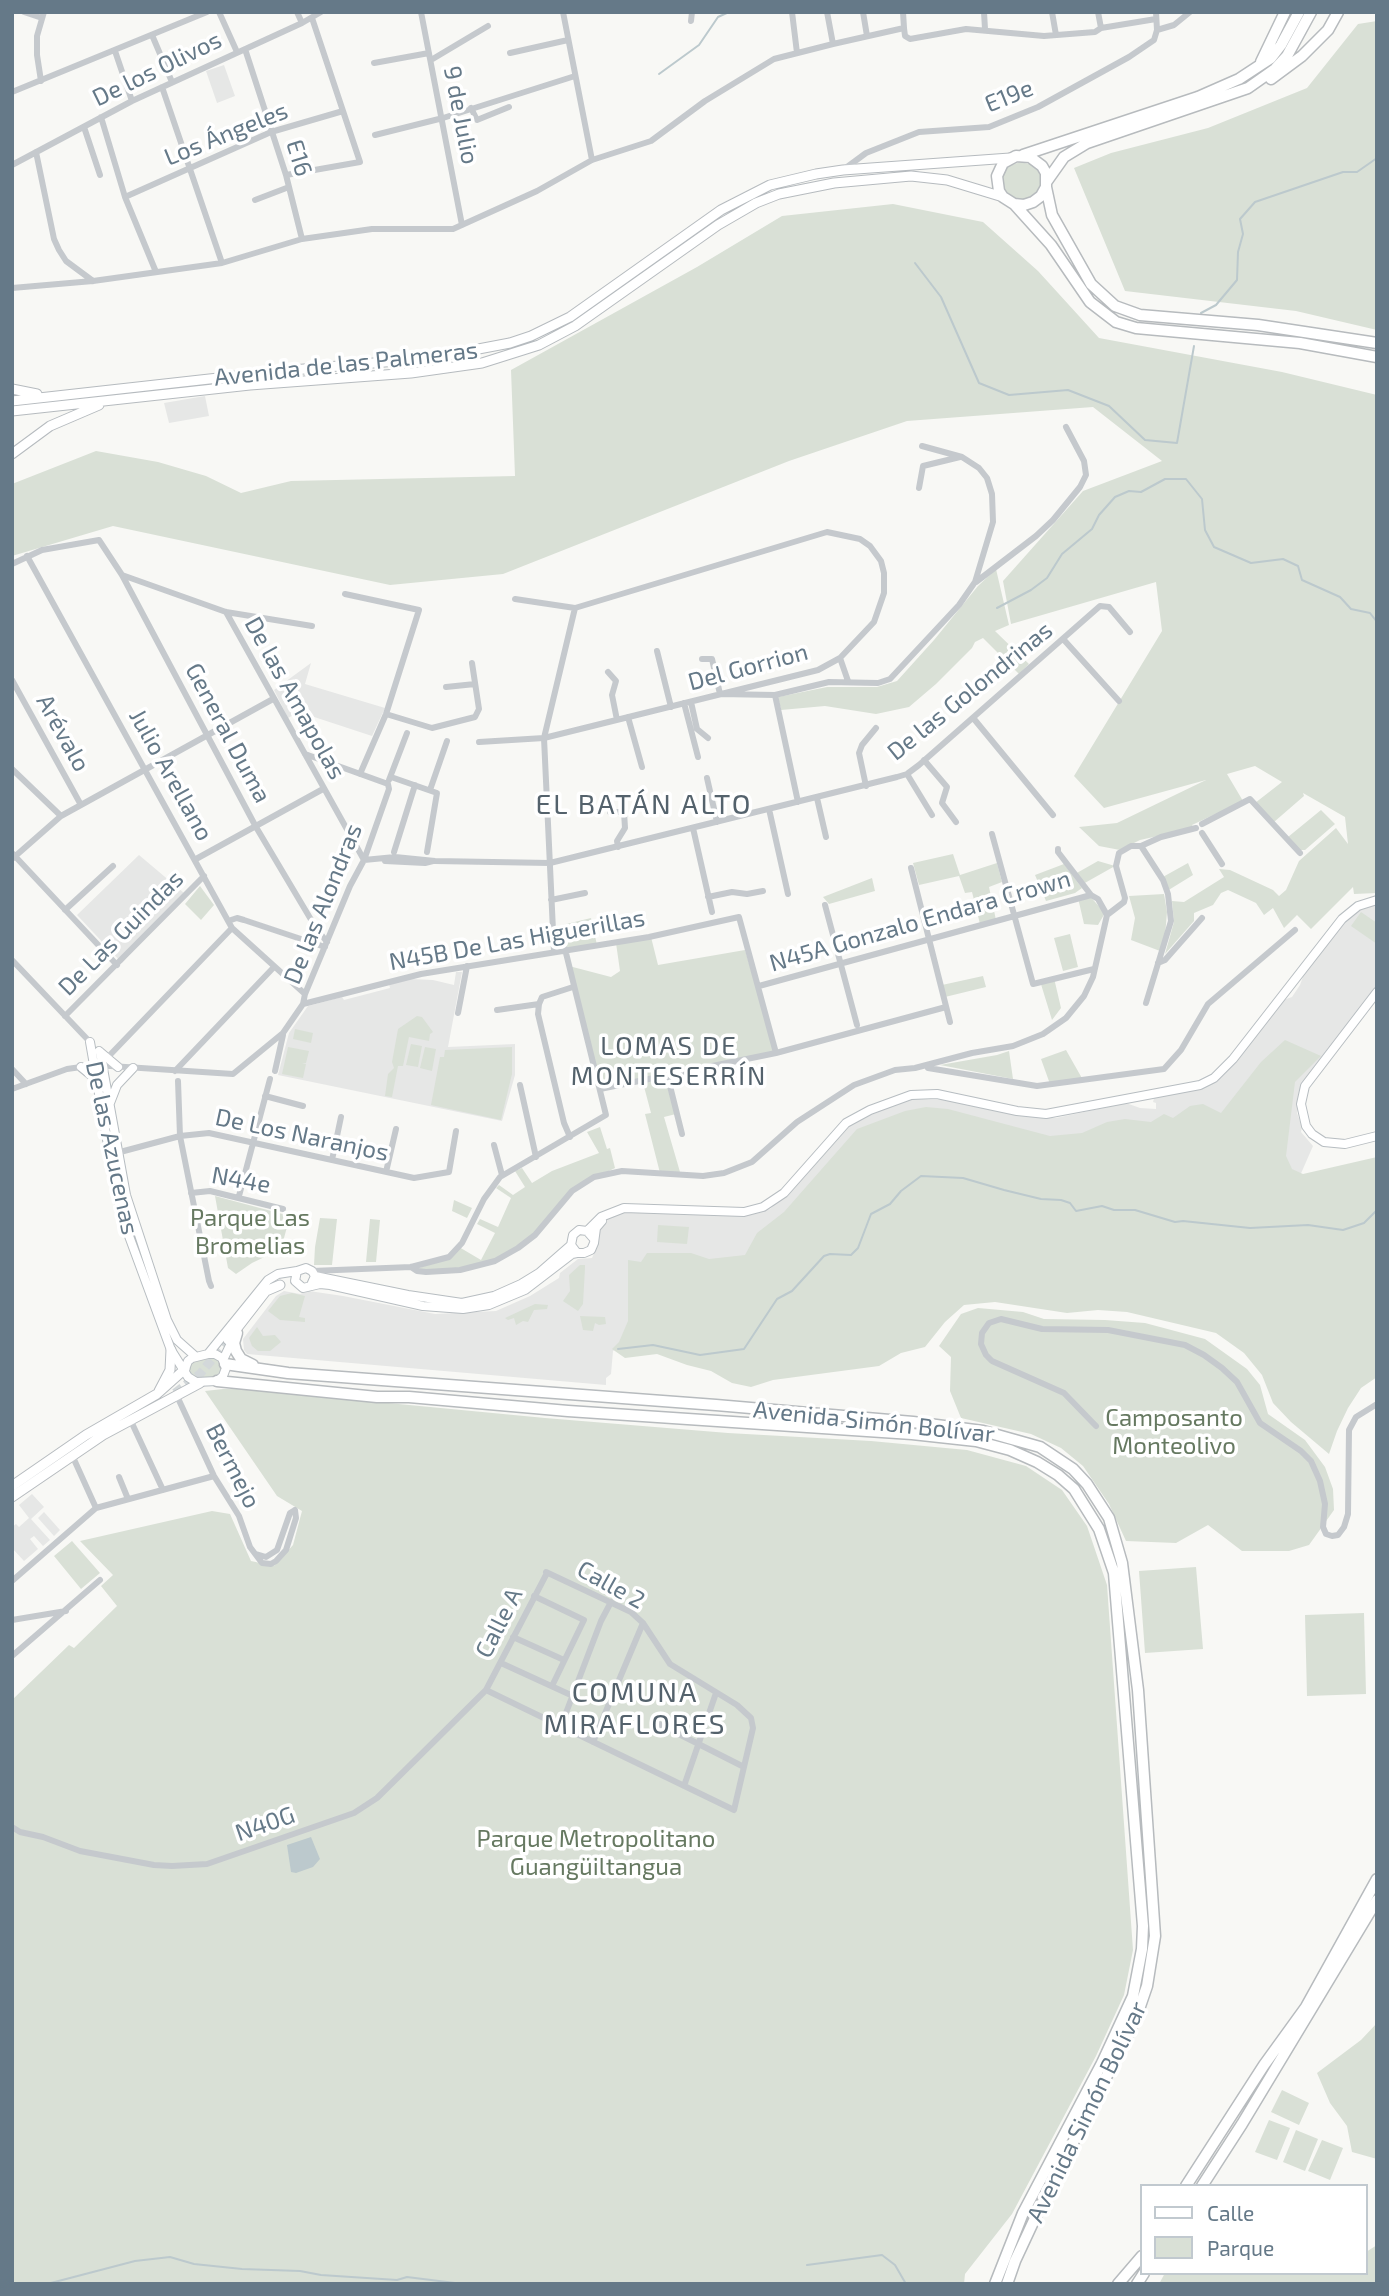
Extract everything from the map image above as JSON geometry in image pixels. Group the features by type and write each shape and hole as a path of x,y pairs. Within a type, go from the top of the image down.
{"highway":[{"path":"1259,68 1285,12"},
{"path":"1004,158 1023,155 1212,92 1259,68 1281,46 1299,12"},
{"path":"1258,82 1287,57 1311,12"},
{"path":"1014,204 1024,205 1041,196 1063,157 1081,146 1237,93 1272,78 1292,66 1328,30 1338,12"},
{"path":"1111,124 1091,127 1009,151 999,169 996,184 1003,197 1014,204 1051,245 1090,302 1116,322 1136,328 1300,343 1377,358"},
{"path":"1023,155 1042,166 1052,215 1091,284 1115,306 1140,314 1258,324 1377,343"},
{"path":"233,1337 241,1359 262,1370"},
{"name":"Avenida Simón Bolívar","path":"224,1362 262,1370 913,1422 983,1431 1040,1447 1073,1469 1087,1484 1109,1518 1122,1563 1143,1764 1155,1937 1147,1986 1136,2018 1036,2216 1009,2281"},
{"path":"242,1378 378,1390 409,1397"},
{"name":"Avenida Simón Bolívar","path":"216,1381 364,1396 409,1397 976,1441 1010,1450 1037,1462 1074,1489 1099,1529 1114,1573 1143,1926 1142,1949 1133,1996 1102,2063 1024,2213 995,2281"},
{"path":"1130,1765 1143,1764"},
{"path":"1187,2184 1264,2065 1306,2007 1377,1879"},
{"path":"1203,2184 1249,2114 1377,1900"},
{"path":"1118,2284 1140,2258"},
{"path":"1124,2284 1140,2259"}],"main road":[{"name":"Avenida de las Palmeras","path":"12,401 281,371 410,361 473,352 510,343 570,317 721,210 749,194 791,179 843,170 1004,158"},
{"name":"Avenida de las Palmeras","path":"12,411 261,384 411,373 482,363 539,345 575,326 718,225 756,203 802,188 911,176 947,180 1003,197"},
{"path":"12,389 52,396"},
{"path":"12,454 50,426 111,400"},
{"path":"233,1337 266,1292 280,1285"},
{"path":"12,1486 86,1435 160,1397 170,1370 171,1350"},
{"path":"134,1417 160,1397 185,1369"},
{"path":"12,1497 72,1455 134,1417 200,1383"}],"street":[{"path":"24,12 43,15 37,36 41,81"},
{"path":"12,92 207,12"},
{"path":"219,12 237,52"},
{"path":"297,12 302,23"},
{"name":"De los Olivos","path":"12,164 132,101 321,12"},
{"name":"9 de Julio","path":"421,12 463,225"},
{"path":"563,12 592,160"},
{"path":"691,21 692,12"},
{"path":"792,12 797,53"},
{"path":"827,12 833,44"},
{"path":"863,12 867,36"},
{"path":"903,12 905,36 910,39 966,29 1056,35 1095,32 1101,27 1156,16 1157,30 1174,25 1190,12"},
{"path":"984,12 985,29"},
{"path":"1052,12 1056,35"},
{"path":"1098,12 1101,27"},
{"path":"286,175 360,162 312,18"},
{"path":"373,63 430,57 488,26"},
{"path":"12,288 93,281 222,263 302,239 372,229 453,229 537,191 592,160 651,141 743,76 775,59 904,28"},
{"name":"E19e","path":"843,170 866,153 919,132 982,128 1000,124 1038,107 1129,57 1154,40 1157,30"},
{"path":"152,35 173,82"},
{"path":"510,53 568,40"},
{"name":"E16","path":"245,49 286,175 302,239"},
{"path":"115,51 132,101"},
{"path":"375,135 443,118 575,76"},
{"path":"162,87 222,263"},
{"path":"471,108 477,120 509,107"},
{"name":"Los Ángeles","path":"125,197 271,132 343,111"},
{"path":"101,117 125,197 156,271"},
{"path":"84,127 100,175"},
{"path":"36,152 54,239 66,261 93,281"},
{"path":"866,153 867,168"},
{"path":"255,200 289,187"},
{"path":"975,582 1036,536 1080,487 1086,475 1084,461 1066,427"},
{"path":"702,659 712,659 720,695 775,695 821,684 848,681 878,683 891,678 959,605 975,582 993,522 992,494 987,478 979,468 962,457 922,446"},
{"path":"919,488 923,466 962,457"},
{"name":"Del Gorrion","path":"479,742 544,738 818,670 853,647 874,622 884,593 884,573 881,561 870,546 860,539 834,531 575,608"},
{"name":"General Duma","path":"27,556 43,550 99,540 122,575 257,827 326,945"},
{"path":"12,564 27,556"},
{"name":"Julio Arellano","path":"27,556 232,928 305,994"},
{"name":"De las Amapolas","path":"122,575 226,612 364,860"},
{"path":"345,594 419,610 386,714 360,774"},
{"path":"515,599 575,608 544,738 554,951"},
{"name":"De las Golondrinas","path":"364,860 394,863 550,863 907,774 974,719 1100,606 1109,607 1130,632"},
{"path":"226,612 312,626"},
{"path":"1064,640 1119,701"},
{"path":"657,651 671,707"},
{"path":"840,658 848,681"},
{"path":"386,714 432,728 475,717 479,709 472,663"},
{"path":"608,672 616,681 612,695 617,720"},
{"name":"Arévalo","path":"12,680 81,805"},
{"path":"446,687 475,684"},
{"path":"775,695 798,803"},
{"path":"117,965 13,856 61,816 273,699"},
{"path":"688,703 697,729 708,738"},
{"path":"688,703 698,757"},
{"path":"628,717 642,767"},
{"path":"974,719 1053,815"},
{"path":"866,786 859,753 876,728"},
{"name":"De las Alondras","path":"118,1067 237,1073 283,1033 303,1004 364,860 407,733"},
{"path":"430,790 447,741"},
{"path":"305,754 389,783 415,785 438,794 427,852"},
{"path":"924,760 947,787 942,803 956,822"},
{"path":"12,769 61,816"},
{"path":"907,774 932,815"},
{"path":"707,778 717,822"},
{"path":"394,852 415,785"},
{"path":"196,859 323,789"},
{"path":"817,798 827,837"},
{"path":"915,1068 972,1053 1013,1046 1057,1026 1076,1009 1094,969 1107,915 1124,902 1116,866 1119,853 1161,837 1200,829 1250,799 1300,853"},
{"path":"769,809 788,894"},
{"path":"610,811 624,812 625,828 617,841 618,847"},
{"path":"693,828 712,912"},
{"path":"1200,829 1222,864"},
{"path":"992,834 1033,984 1094,969"},
{"path":"1141,846 1163,880 1171,921 1146,1003"},
{"path":"1058,849 1091,895 1098,899 1107,915"},
{"path":"65,910 113,866"},
{"path":"911,868 950,1022"},
{"name":"De Las Guindas","path":"65,1016 204,876"},
{"path":"708,897 732,892 747,894 763,891"},
{"path":"551,900 585,893"},
{"name":"N45A Gonzalo Endara Crown","path":"759,986 1091,895"},
{"path":"574,1249 571,1239 576,1232 587,1231 601,1217 615,1211 632,1208 744,1212 755,1210 784,1193 846,1123 870,1110 911,1095 937,1094 1017,1111 1046,1114 1200,1085 1214,1078 1233,1059 1342,919 1358,906 1377,900"},
{"path":"825,905 858,1025"},
{"name":"N45B De Las Higuerillas","path":"303,1004 392,980 649,937 739,917 759,986"},
{"path":"228,921 237,918 326,945"},
{"path":"1158,963 1165,960 1202,918"},
{"path":"12,1089 101,1060 232,928"},
{"path":"411,1267 416,1271 426,1272 460,1270 495,1261 519,1248 535,1235 572,1191 605,1173 644,1171 703,1176 736,1169 752,1162 797,1122 853,1086 895,1070 938,1069 1037,1086 1164,1069 1181,1050 1209,1004 1295,930"},
{"path":"280,1285 296,1284 303,1288 313,1278 411,1267 442,1260 454,1253 462,1243 484,1199 502,1175 607,1114 565,949"},
{"name":"De las Azucenas","path":"12,960 90,1042 101,1060 109,1110 117,1197 171,1350 185,1369"},
{"path":"458,1013 467,966"},
{"path":"175,1071 274,967"},
{"path":"759,986 776,1053"},
{"path":"497,1010 540,1000 573,987"},
{"path":"1377,992 1305,1086 1301,1104 1306,1126 1317,1139 1324,1142 1345,1144 1377,1136"},
{"path":"540,1000 538,1014 564,1123 570,1137"},
{"path":"600,1089 776,1053 946,1007"},
{"name":"De las Alondras","path":"275,1070 283,1033"},
{"name":"De las Azucenas","path":"90,1042 101,1060 97,1081 113,1154 167,1320 177,1340 195,1356"},
{"path":"101,1060 118,1067"},
{"path":"81,1067 97,1081"},
{"path":"109,1110 117,1085 133,1068"},
{"path":"12,1069 26,1084"},
{"path":"667,1074 682,1134"},
{"path":"239,1196 270,1079"},
{"path":"178,1081 180,1136 211,1286"},
{"path":"520,1085 536,1157"},
{"path":"265,1096 303,1106"},
{"path":"332,1160 341,1117"},
{"path":"386,1172 396,1129"},
{"name":"De Los Naranjos","path":"113,1154 180,1136 208,1133 414,1178 449,1172 456,1131"},
{"path":"494,1145 502,1175"},
{"name":"N44e","path":"191,1193 210,1191 284,1209"},
{"path":"574,1249 584,1253 591,1250 600,1223 615,1211"},
{"path":"587,1231 594,1239"},
{"path":"208,1354 268,1280 278,1274 306,1268 313,1278 462,1303 494,1296 521,1284 574,1249"},
{"path":"296,1284 294,1278 297,1271"},
{"path":"1096,1426 1064,1393 992,1361 982,1350 981,1344 982,1334 989,1323 1001,1319 1042,1329 1108,1330 1185,1345 1204,1355 1237,1382 1260,1423 1311,1461 1320,1481 1325,1504 1323,1527 1326,1534 1332,1536 1338,1535 1344,1527 1348,1514 1349,1430 1356,1418 1377,1404"},
{"path":"224,1362 215,1354 195,1356 188,1361 185,1369 192,1380 200,1383 216,1381 225,1373 224,1362 233,1337"},
{"name":"Bermejo","path":"177,1396 214,1476 239,1516 254,1554 262,1563 271,1564 282,1556 297,1513 295,1510 290,1513 277,1550 267,1557 254,1554"},
{"path":"1084,1412 1085,1424"},
{"path":"134,1417 163,1490"},
{"path":"72,1455 96,1508"},
{"path":"12,1581 96,1508 214,1476"},
{"path":"119,1477 128,1499"},
{"name":"Calle A","path":"486,1690 546,1572"},
{"name":"Calle 2","path":"546,1572 631,1612 643,1623 670,1664 737,1705 751,1718 753,1728 744,1767"},
{"path":"12,1656 100,1580"},
{"path":"534,1595 584,1620 552,1686"},
{"path":"561,1726 611,1602"},
{"path":"12,1620 66,1611"},
{"path":"593,1742 643,1623"},
{"path":"513,1637 564,1660"},
{"path":"501,1663 573,1696"},
{"path":"486,1690 734,1810 744,1767 653,1721"},
{"name":"N40G","path":"12,1827 80,1852 154,1866 207,1864 354,1814 377,1798 486,1690"},
{"path":"684,1786 716,1693"}],"shaded area":[{"path":"224,65 235,96 217,103 206,71"},
{"path":"205,396 209,416 169,423 164,403"},
{"path":"311,663 305,684 385,708 372,736 299,712 288,718 274,690"},
{"path":"139,855 184,893 122,963 77,915"},
{"path":"1377,903 1377,987 1300,1090 1297,1113 1301,1132 1313,1146 1299,1178 621,1345 613,1351 611,1374 606,1378 606,1385 247,1354 244,1350 243,1339 276,1296 284,1291 300,1294 309,1291 343,1296 435,1314 496,1311 530,1296 559,1278 560,1273 578,1259 592,1258 598,1245 600,1229 606,1220 622,1212 750,1215 770,1209 796,1185 848,1126 869,1114 912,1099 947,1100 1041,1118 1056,1118 1126,1103 1140,1108 1156,1109 1154,1098 1201,1088 1283,1000 1292,997 1304,974 1343,922 1359,908"},
{"path":"456,972 462,972 448,1047 515,1044 515,1075 502,1121 278,1075 289,1033 308,1006 390,988 389,984 410,979 433,980 454,985"},
{"path":"32,1494 44,1507 31,1519 50,1540 43,1546 34,1536 30,1539 38,1549 24,1561 12,1548 12,1527 16,1524 19,1527 29,1518 19,1505"},
{"path":"44,1512 60,1530 54,1536 38,1518"},
{"path":"311,1837 320,1859 313,1867 291,1872 287,1845"}],"green space":[{"path":"1377,21 1377,330 1296,311 1125,291 1074,168 1111,153 1208,128 1307,88 1358,24"},
{"path":"1020,162 1034,165 1042,177 1043,184 1033,201 1006,199 1000,179 1007,167"},
{"path":"893,204 983,222 1038,271 1099,338 1282,372 1377,395 1377,893 1354,894 1353,887 1311,929 1297,915 1284,928 1273,908 1264,915 1256,903 1228,890 1221,893 1213,905 1194,913 1194,921 1165,954 1174,922 1172,901 1184,902 1224,877 1219,869 1230,870 1273,890 1279,896 1286,890 1299,861 1336,828 1348,844 1345,817 1303,793 1304,796 1274,822 1255,803 1282,782 1255,766 1227,774 1243,801 1192,825 1194,828 1140,840 1120,850 1099,846 1079,827 1117,823 1206,780 1104,808 1074,776 1162,631 1156,582 1011,624 1003,581 1083,491 1162,461 1093,407 907,421 789,461 503,574 390,585 113,526 12,556 12,484 96,451 158,462 206,476 241,493 291,481 515,476 511,370 697,267 782,216"},
{"path":"996,569 1009,625 995,631 1029,664 1019,674 983,638 975,642 936,684 909,707 876,714 825,706 781,710 778,697 827,687 877,687 897,681 978,586"},
{"path":"1321,810 1335,824 1305,850 1300,850 1288,837"},
{"path":"953,854 960,875 997,863 1002,882 989,887 996,920 980,924 972,892 965,893 959,876 919,885 913,863"},
{"path":"1098,861 1115,866 1083,884 1075,874"},
{"path":"1188,863 1193,875 1167,891 1161,878"},
{"path":"1064,864 1082,888 1075,893 1046,901 1035,875"},
{"path":"872,878 875,891 829,904 823,897"},
{"path":"200,886 214,905 201,920 185,904"},
{"path":"1087,893 1105,913 1098,925 1084,924 1078,898"},
{"path":"1164,894 1167,912 1165,936 1160,951 1131,940 1135,918 1129,896"},
{"path":"1361,912 1377,923 1377,944 1351,926"},
{"path":"591,918 597,945 558,951 555,946 554,927"},
{"path":"1070,934 1078,967 1063,971 1054,938"},
{"path":"651,937 658,965 745,950 776,1053 667,1074 676,1114 664,1117 680,1172 660,1173 645,1114 651,1113 642,1079 600,1088 569,966 611,977 620,971 616,943"},
{"path":"983,976 986,987 945,997 942,985"},
{"path":"1054,978 1061,1008 1052,1020 1040,981"},
{"path":"417,1016 422,1017 433,1032 429,1041 409,1037 403,1066 398,1066 392,1097 385,1096 388,1074 394,1068 392,1062 398,1029"},
{"path":"295,1029 313,1033 311,1043 293,1039"},
{"path":"1285,1040 1321,1056 1295,1082 1286,1156 1292,1169 1303,1174 1377,1157 1377,1377 1361,1388 1348,1408 1329,1454 1273,1403 1262,1375 1244,1353 1216,1333 1127,1312 1098,1310 1067,1313 995,1302 964,1305 945,1322 925,1347 901,1353 879,1366 773,1380 751,1387 732,1383 711,1371 657,1354 625,1358 612,1349 619,1342 628,1321 628,1260 641,1262 647,1253 691,1253 709,1259 745,1255 757,1233 784,1212 857,1129 905,1111 926,1107 948,1109 1050,1136 1082,1133 1107,1122 1125,1119 1151,1122 1164,1114 1173,1118 1190,1106 1203,1104 1221,1113 1261,1062"},
{"path":"411,1044 422,1046 418,1067 406,1065"},
{"path":"288,1047 309,1051 306,1063 302,1063 306,1064 303,1078 282,1074"},
{"path":"425,1047 436,1049 432,1071 420,1068"},
{"path":"512,1047 512,1074 501,1120 431,1105 440,1057 444,1057 445,1050"},
{"path":"1066,1050 1083,1080 1050,1084 1041,1059"},
{"path":"1009,1051 1013,1079 940,1065 997,1055"},
{"path":"600,1127 607,1149 610,1148 615,1168 579,1186 535,1235 495,1261 460,1270 413,1270 442,1260 459,1247 481,1260 495,1233 477,1224 480,1219 498,1227 511,1198 496,1188 499,1185 513,1195 525,1187 515,1171 522,1168 532,1183 552,1171 599,1153 587,1132"},
{"name":"Parque Las Bromelias","path":"215,1196 290,1216 281,1249 236,1274 228,1268"},
{"path":"454,1200 472,1208 467,1218 452,1211"},
{"path":"320,1218 337,1219 332,1265 314,1265"},
{"path":"370,1219 380,1220 376,1262 366,1262"},
{"path":"658,1225 689,1227 687,1244 657,1242"},
{"path":"580,1265 585,1265 585,1268 583,1304 578,1311 563,1301 570,1291 569,1275"},
{"path":"292,1293 305,1296 299,1317 305,1318 305,1322 280,1320 268,1311 280,1296"},
{"path":"535,1304 548,1305 547,1309 534,1310 528,1322 523,1321 516,1325 514,1318 505,1318"},
{"name":"Camposanto Monteolivo","path":"978,1308 1023,1312 1044,1319 1145,1323 1205,1339 1247,1369 1260,1385 1268,1414 1305,1440 1325,1467 1333,1489 1334,1510 1309,1545 1289,1551 1242,1551 1208,1525 1176,1543 1126,1541 1109,1504 1083,1466 1061,1448 1031,1434 961,1418 950,1391 951,1357 939,1346 961,1314"},
{"path":"580,1316 605,1317 606,1324 595,1323 593,1331 583,1330"},
{"path":"257,1327 263,1336 275,1335 281,1342 270,1351 258,1351 249,1338"},
{"path":"213,1357 219,1360 223,1370 214,1377 200,1379 189,1372 192,1361"},
{"name":"Parque Metropolitano Guangüiltangua","path":"223,1389 545,1418 967,1450 1026,1466 1062,1490 1087,1526 1107,1585 1133,1950 1124,1995 1096,2056 1012,2214 965,2274 964,2284 12,2284 12,1700 69,1645 74,1648 117,1606 101,1586 113,1575 80,1541 212,1511 230,1514 251,1561 274,1566 293,1545 302,1511 277,1496 205,1391"},
{"path":"72,1541 100,1573 81,1589 54,1556"},
{"path":"1196,1567 1203,1649 1145,1653 1139,1571"},
{"path":"1364,1613 1366,1694 1307,1696 1305,1615"},
{"path":"1377,2023 1377,2159 1352,2152 1347,2126 1330,2103 1317,2073 1361,2040"},
{"path":"1282,2090 1309,2103 1299,2125 1271,2112"},
{"path":"1269,2120 1290,2128 1277,2160 1255,2152"},
{"path":"1296,2130 1318,2139 1305,2171 1283,2162"},
{"path":"1322,2140 1343,2148 1330,2180 1308,2171"},
{"path":"1377,2245 1377,2284 1159,2284 1164,2275 1368,2275 1368,2251"}],"waterway":[{"path":"659,74 699,45 718,17 729,12"},
{"path":"1201,313 1216,305 1237,280 1238,252 1243,234 1240,219 1255,202 1343,172 1357,172 1377,158"},
{"path":"915,263 941,297 979,383 1009,395 1068,390 1109,406 1145,440 1177,443 1194,346"},
{"path":"997,608 1047,578 1062,554 1092,529 1099,515 1115,497 1129,491 1141,492 1165,479 1186,479 1202,499 1205,530 1214,547 1251,563 1283,559 1298,566 1302,580 1340,597 1351,609 1370,613 1377,622"},
{"path":"618,1349 653,1345 700,1355 744,1349 777,1299 792,1291 824,1256 851,1255 858,1248 871,1214 890,1204 901,1191 921,1176 963,1178 1041,1199 1061,1200 1070,1203 1076,1211 1102,1206 1114,1210 1135,1210 1175,1222 1250,1228 1308,1225 1343,1230 1364,1223 1377,1210"},
{"path":"807,2265 882,2255 895,2265 906,2284"},
{"path":"47,2284 135,2261 170,2257 194,2264 242,2269 300,2271 397,2280 407,2277 463,2284"}],"tunnel":[{"path":"175,1393 200,1374 228,1340"}],"district":[{"name":"EL BATÁN ALTO","path":"644,805"},
{"name":"LOMAS DE MONTESERRÍN","path":"669,1061"},
{"name":"COMUNA MIRAFLORES","path":"635,1709"}]}
